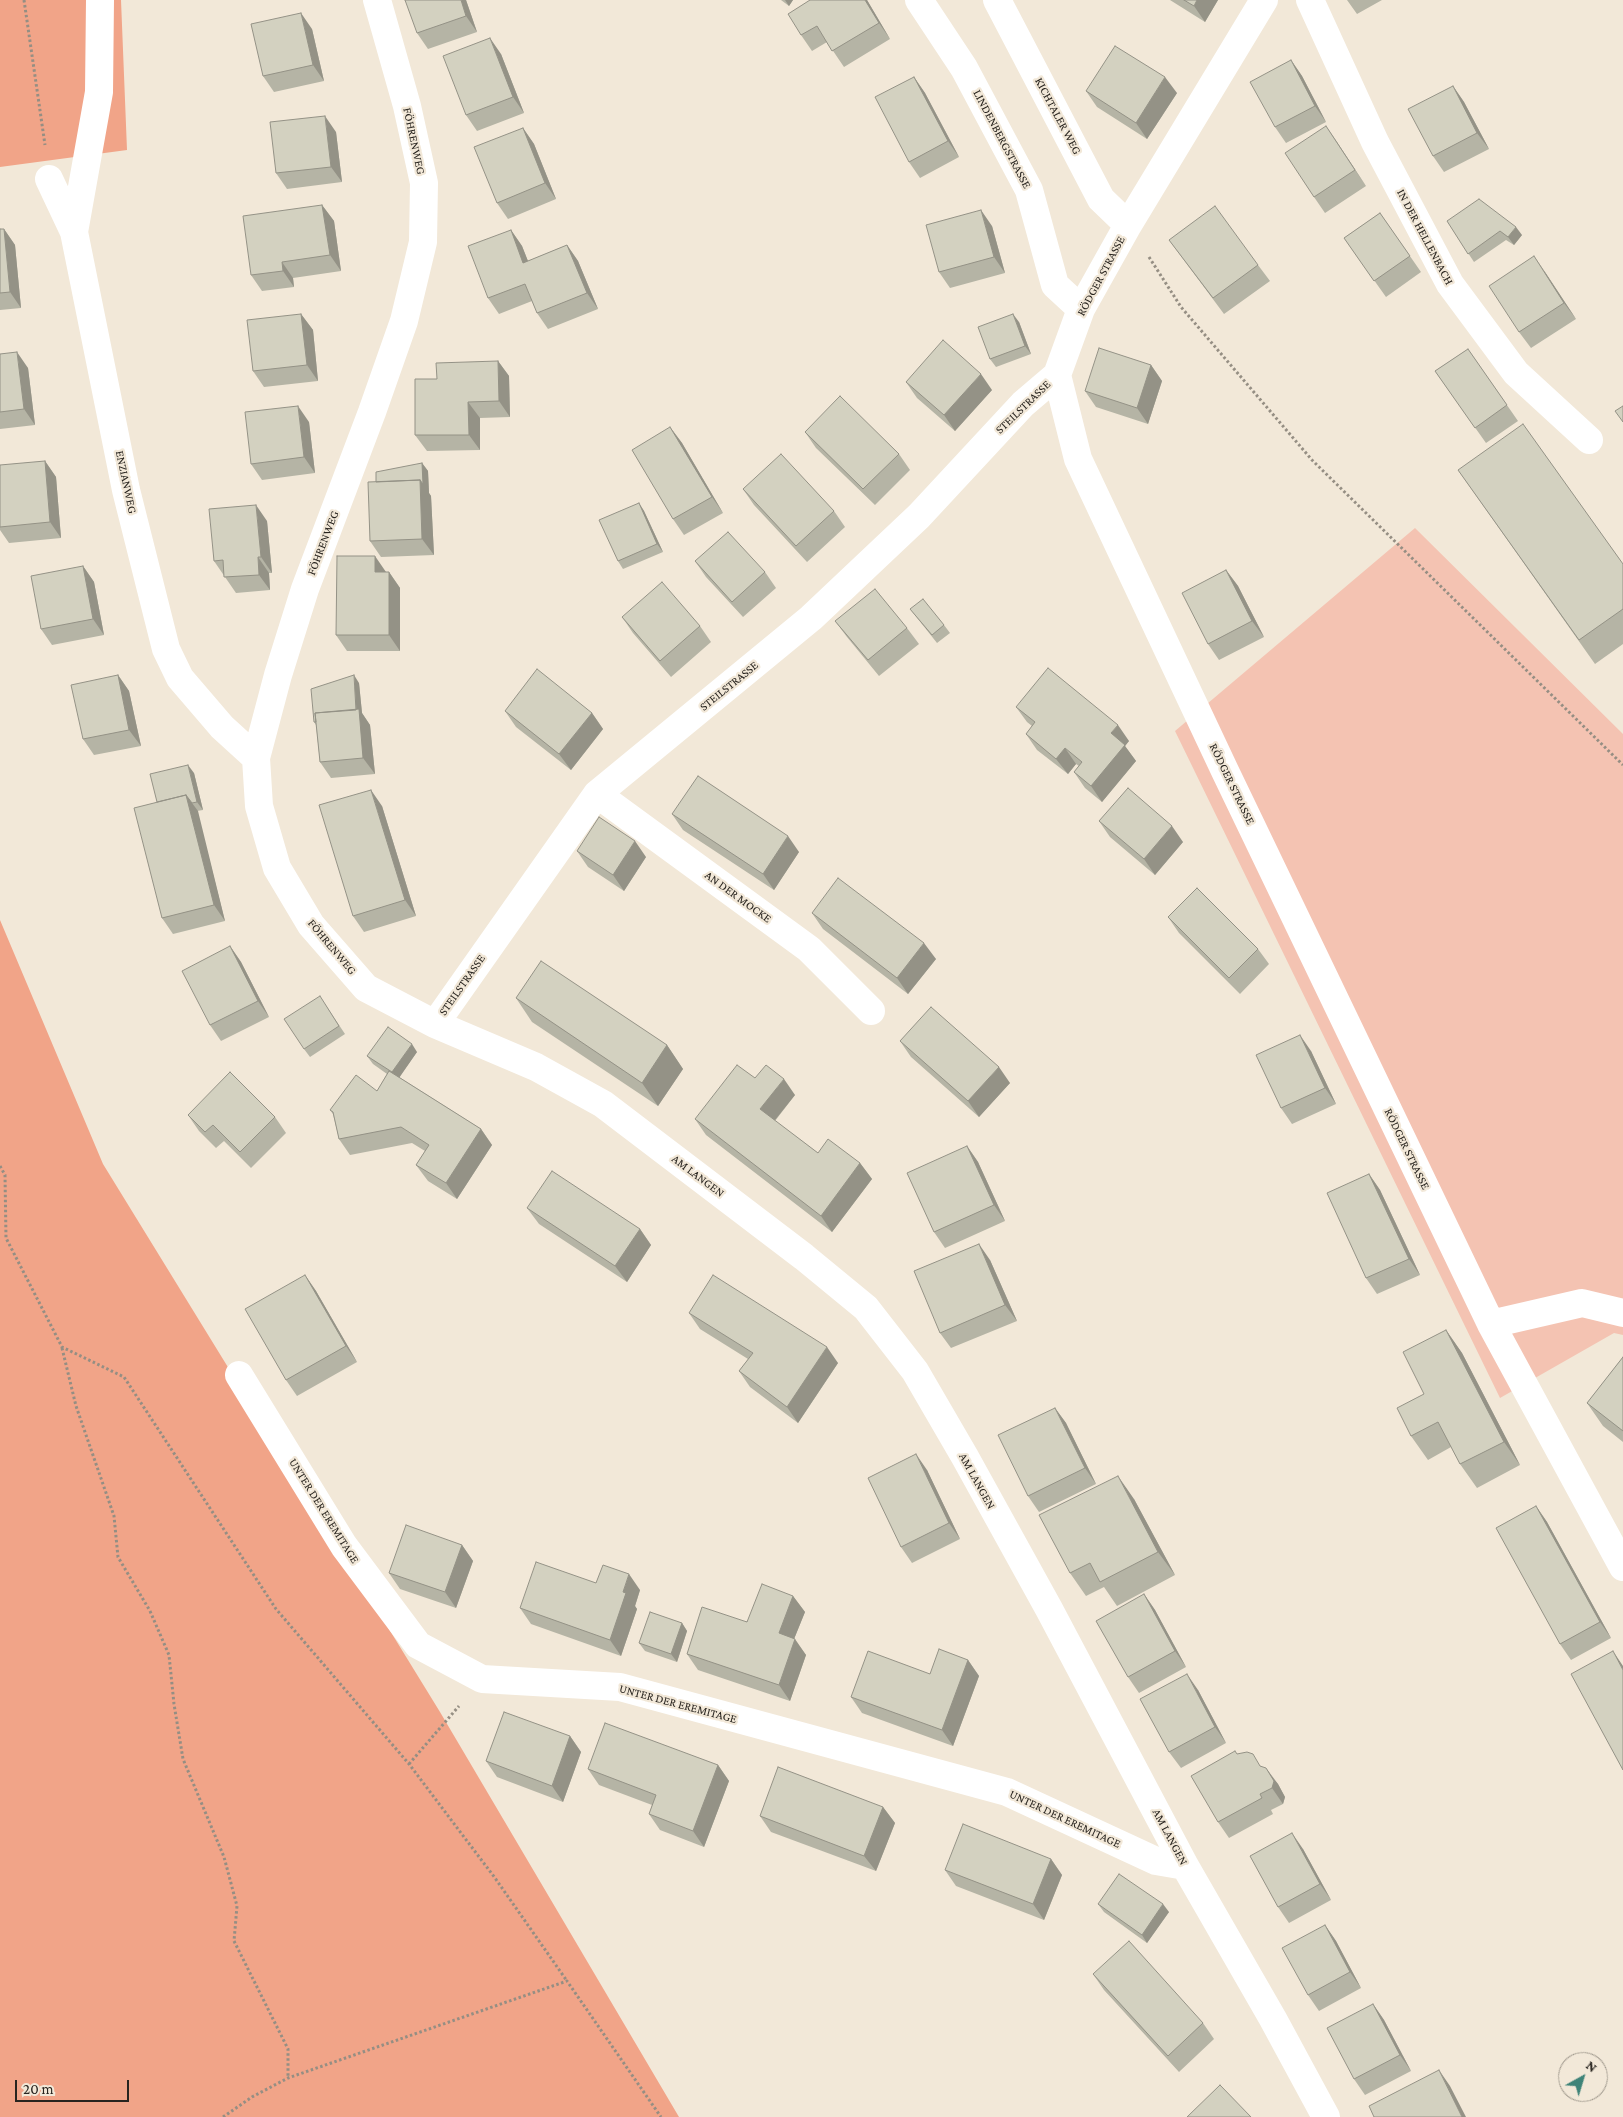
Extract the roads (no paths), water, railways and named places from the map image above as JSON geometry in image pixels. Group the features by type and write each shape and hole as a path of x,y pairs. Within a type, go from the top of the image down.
{"street":[{"path":"74,232 99,92 100,0"},
{"name":"FÖHRENWEG","path":"377,0 407,106 424,183 423,242 404,322 305,589 278,675 256,758 259,806 277,868 311,925 366,988 435,1024"},
{"name":"LINDENBERGSTRASSE","path":"919,0 964,68 1030,190 1055,285 1081,309"},
{"name":"KICHTALER WEG","path":"997,0 1101,199 1128,225"},
{"name":"RÖDGER STRASSE","path":"1264,0 1128,225 1081,309 1056,375 1078,459 1491,1324 1623,1567"},
{"name":"IN DER HELLENBACH","path":"1310,0 1375,142 1450,284 1516,374 1589,440"},
{"name":"ENZIANWEG","path":"49,179 74,232 126,490 166,649 180,678 222,727 256,758"},
{"name":"STEILSTRASSE","path":"435,1024 597,794 811,618 919,516 1023,404 1056,375"},
{"name":"AN DER MOCKE","path":"597,794 809,949 871,1010"},
{"name":"AM LANGEN","path":"435,1024 536,1067 603,1104 804,1256 866,1308 920,1380 1044,1601 1185,1866 1273,2019 1326,2117"},
{"path":"1491,1324 1582,1302 1623,1313"},
{"name":"UNTER DER EREMITAGE","path":"239,1375 344,1546 418,1645 482,1679 620,1687 1007,1792 1156,1862 1185,1866"}]}
